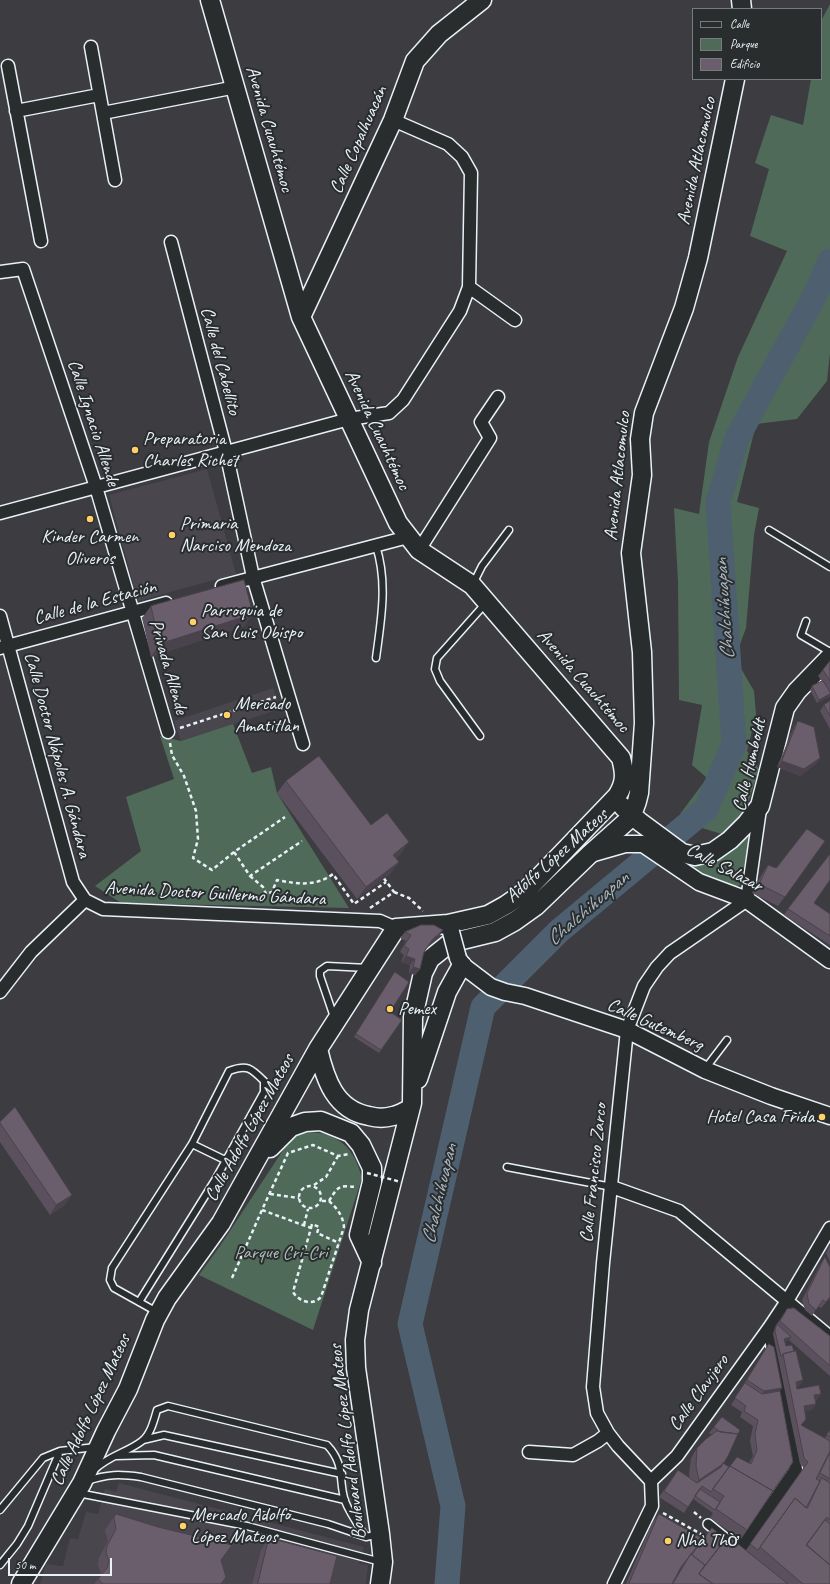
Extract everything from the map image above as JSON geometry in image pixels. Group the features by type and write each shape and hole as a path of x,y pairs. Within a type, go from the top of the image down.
{"main road":[{"name":"Avenida Cuauhtémoc","path":"210,0 301,316 398,523 414,543 472,585 621,758 626,776 623,788 614,799"},
{"name":"Calle Copalhuacán","path":"301,316 393,120 415,61 439,34 482,0"},
{"name":"Avenida Atlacomulco","path":"636,819 644,723 642,652 631,553 642,475 640,439 644,413 684,308 698,258 735,80"},
{"name":"Calle Humboldt","path":"760,806 786,708 797,691 830,657"},
{"path":"396,928 444,927 488,915 506,906 525,892 614,799 677,859 713,852 730,840 760,806"},
{"name":"Adolfo López Mateos","path":"411,1106 413,1017 423,973 430,959 450,943 495,932 515,921 536,906 590,854 636,819"},
{"name":"Calle Adolfo López Mateos","path":"21,1584 79,1488 105,1452 128,1389 159,1313 167,1298 221,1223 318,1049 396,928"},
{"path":"318,1049 328,1084 336,1097 346,1107 362,1115 376,1118 393,1116 411,1106 446,992 464,965"},
{"name":"Boulevard Adolfo López Mateos","path":"380,1584 383,1562 373,1535 354,1340 359,1310 411,1106"},
{"path":"255,1162 291,1127 304,1122 321,1121 351,1133 361,1145 367,1177 359,1235 372,1263"},
{"path":"367,1177 402,1144"}],"street":[{"path":"91,47 115,180"},
{"path":"8,66 41,241"},
{"path":"103,113 236,87"},
{"path":"16,111 99,95"},
{"path":"0,513 349,419 389,413 403,400 460,311 469,286 471,173 462,157 448,144 393,120"},
{"name":"Calle del Cabellito","path":"171,242 226,452 253,577 303,744"},
{"name":"Calle Ignacio Allende","path":"0,272 23,269 96,487 133,612"},
{"path":"469,286 515,320"},
{"path":"208,590 376,546 414,543 490,438 481,422 498,397"},
{"name":"Calle de la Estación","path":"4,647 178,599"},
{"name":"Privada Allende","path":"133,612 168,732"},
{"name":"Calle Doctor Nápoles A. Gándara","path":"0,616 4,647 73,882 85,900"},
{"name":"Calle Humboldt","path":"747,900 760,806"},
{"name":"Calle Salazar","path":"590,854 624,844 643,844 677,859 699,882 747,900 830,960"},
{"name":"Avenida Doctor Guillermo Gándara","path":"0,992 31,952 85,900 103,909 380,921 396,928"},
{"name":"Calle Francisco Zarco","path":"651,1481 618,1446 608,1433 597,1412 593,1387 603,1262 612,1187 627,1030 644,986 657,967 670,953 747,900"},
{"path":"444,927 464,965"},
{"name":"Calle Gutemberg","path":"464,965 491,987 505,992 525,996 627,1030 705,1070 771,1096 830,1116"},
{"path":"612,1187 679,1211 830,1337"},
{"name":"Calle Clavijero","path":"651,1481 677,1456 768,1328 787,1301 830,1228"},
{"path":"708,1524 743,1553 796,1469 768,1328"},
{"path":"529,1452 573,1455 598,1441 608,1433"},
{"path":"614,1584 652,1506 651,1481"}],"lane":[{"path":"472,585 482,566 508,530"},
{"path":"769,530 830,567"},
{"path":"376,546 381,561 384,602 376,658"},
{"path":"480,736 440,681 435,669 437,658 487,602"},
{"path":"806,621 801,635 830,652"},
{"path":"336,1022 320,976 320,971 327,966 370,968"},
{"path":"705,1070 709,1061 727,1040"},
{"path":"139,1302 215,1180 264,1092 264,1081 252,1069 239,1067 229,1071 192,1144 112,1268 110,1280 114,1288 139,1302 159,1313"},
{"path":"192,1144 225,1160"},
{"path":"507,1167 612,1187"},
{"path":"143,1440 152,1425 157,1410 168,1406 327,1446 333,1452 342,1474 345,1500 353,1517 373,1535"},
{"path":"105,1452 164,1435 342,1474"},
{"path":"0,1510 43,1458 60,1451 154,1455 345,1500"},
{"path":"0,1564 17,1544 28,1526 60,1451"},
{"path":"79,1488 105,1475 119,1474 141,1477 373,1535"},
{"path":"79,1488 247,1526 383,1562"}],"path":[{"path":"285,817 234,852 212,870 193,858 198,839 196,811 184,776 172,755 168,732 288,693"},
{"path":"250,876 302,841"},
{"path":"234,852 250,876 263,887 266,894 272,892 277,880 299,884 314,883 325,880 334,874 354,904 386,882"},
{"path":"379,880 383,877 394,892 409,898 423,912 444,927"},
{"path":"352,920 394,892"},
{"path":"232,1278 288,1153 313,1145 338,1156 353,1154"},
{"path":"338,1156 326,1177 314,1186 306,1186 300,1191 298,1198 302,1205 308,1209 316,1208 322,1201 329,1200 336,1189 341,1186 367,1177 401,1182"},
{"path":"314,1186 321,1192 322,1201"},
{"path":"270,1194 298,1198"},
{"path":"329,1200 335,1206 343,1222 339,1243 321,1297 312,1303 296,1297 293,1292 293,1286 312,1224 319,1227 317,1234 339,1243"},
{"path":"304,1225 308,1209"},
{"path":"262,1210 311,1228"},
{"path":"664,1514 700,1534"}],"shaded area":[{"name":"Primaria Narciso Mendoza","path":"207,469 236,574 138,601 109,495"},
{"name":"Mercado Amatitlan","path":"273,688 280,709 181,741 174,721"},
{"name":"Mercado Adolfo López Mateos","path":"119,1483 364,1547 359,1564 368,1565 366,1584 40,1584 46,1564 63,1566 70,1538 78,1539 86,1512 98,1514 105,1489 116,1492"}],"green space":[{"path":"830,4 830,353 827,381 797,419 756,424 737,502 759,508 754,535 746,628 735,658 754,691 756,714 747,751 759,769 749,800 738,819 722,834 695,826 680,814 707,778 692,765 702,705 679,700 678,581 674,508 699,514 709,442 738,357 787,251 750,236 769,169 755,163 771,115 803,125 811,80 822,80 822,19"},
{"path":"233,724 252,773 271,767 277,793 349,908 121,903 95,886 141,851 126,797 174,779 160,736 181,741"},
{"path":"750,836 740,885 733,887 713,882 689,867 715,861"},
{"name":"Parque Cri-Cri","path":"303,1132 325,1134 342,1143 349,1149 354,1157 362,1178 313,1330 199,1275 220,1246 289,1141"}],"building":[{"name":"Parroquia de San Luis Obispo","path":"244,580 253,614 159,644 151,606"},
{"path":"830,661 830,681 823,670"},
{"path":"823,681 830,694 819,700 812,686"},
{"path":"830,701 830,716 824,705"},
{"path":"798,721 814,727 820,758 804,769 782,761"},
{"path":"319,756 371,825 387,813 409,842 393,855 399,862 366,887 286,781"},
{"path":"807,829 825,841 785,897 759,884 768,865 776,868"},
{"path":"830,854 830,880 814,903 830,914 830,936 788,909"},
{"path":"421,925 434,925 443,930 432,940 424,952 420,969 413,967 415,959 406,956 409,949 404,946 411,935 405,932"},
{"path":"395,972 409,982 390,1012 402,1020 381,1050 356,1034"},
{"path":"15,1107 72,1195 56,1205 0,1123"},
{"path":"825,1257 830,1267 830,1297 826,1302 823,1300 816,1310 809,1304 807,1294"},
{"path":"794,1308 830,1336 830,1366 780,1321 787,1309"},
{"path":"777,1324 791,1337 784,1339 786,1346 792,1345 794,1351 783,1354 781,1357 775,1331"},
{"path":"769,1344 774,1347 782,1388 764,1391 747,1380"},
{"path":"796,1351 803,1380 796,1382 797,1389 819,1385 821,1394 814,1395 816,1404 804,1406 806,1419 801,1425 830,1441 830,1451 816,1479 820,1481 806,1508 795,1498 758,1550 750,1544 808,1462 804,1458 783,1354"},
{"path":"745,1383 762,1394 780,1391 793,1462 773,1491 730,1466 737,1457 751,1464 757,1450 755,1434 758,1420 744,1411 746,1406 735,1398"},
{"path":"722,1417 740,1430 738,1434 720,1432 714,1427"},
{"path":"830,1430 830,1437 827,1435"},
{"path":"717,1431 738,1434 723,1464 699,1480 696,1466 697,1448"},
{"path":"830,1453 830,1479 820,1473"},
{"path":"723,1463 729,1467 711,1492 702,1486 688,1507 664,1491 678,1470 697,1483 721,1467"},
{"path":"730,1466 773,1491 747,1530 716,1509 724,1496 713,1489"},
{"path":"822,1478 830,1483 830,1520 827,1517 806,1545 830,1565 830,1584 803,1584 760,1547 795,1498 807,1508"},
{"path":"700,1489 720,1502 715,1510 695,1496"},
{"path":"116,1514 158,1527 232,1545 221,1560 226,1577 221,1584 103,1584 98,1579 107,1568 109,1561 106,1553 107,1546 116,1529 114,1518"},
{"path":"659,1514 703,1539 681,1567 672,1584 629,1584"},
{"path":"825,1520 830,1524 830,1565 807,1545"},
{"path":"712,1528 726,1539 701,1571 705,1565 692,1555"},
{"path":"728,1536 788,1584 713,1584 699,1574"},
{"path":"269,1538 337,1556 330,1584 258,1584"},
{"path":"691,1554 705,1565 699,1574 713,1584 673,1584"}],"waterway":[{"name":"Chalchihuapan","path":"447,1584 453,1506 410,1324 483,1007 559,931 706,809 734,744 718,502 737,438 816,293 830,261"}],"place":[{"name":"Preparatoria Charles Richet","path":"135,450"},
{"name":"Kinder Carmen Oliveros","path":"90,519"},
{"name":"Primaria Narciso Mendoza","path":"172,535"},
{"name":"Parroquia de San Luis Obispo","path":"193,622"},
{"name":"Mercado Amatitlan","path":"227,715"},
{"name":"Pemex","path":"390,1009"},
{"name":"Hotel Casa Frida","path":"822,1117"},
{"name":"Mercado Adolfo López Mateos","path":"183,1526"},
{"name":"Nhà Thờ","path":"668,1541"}]}
